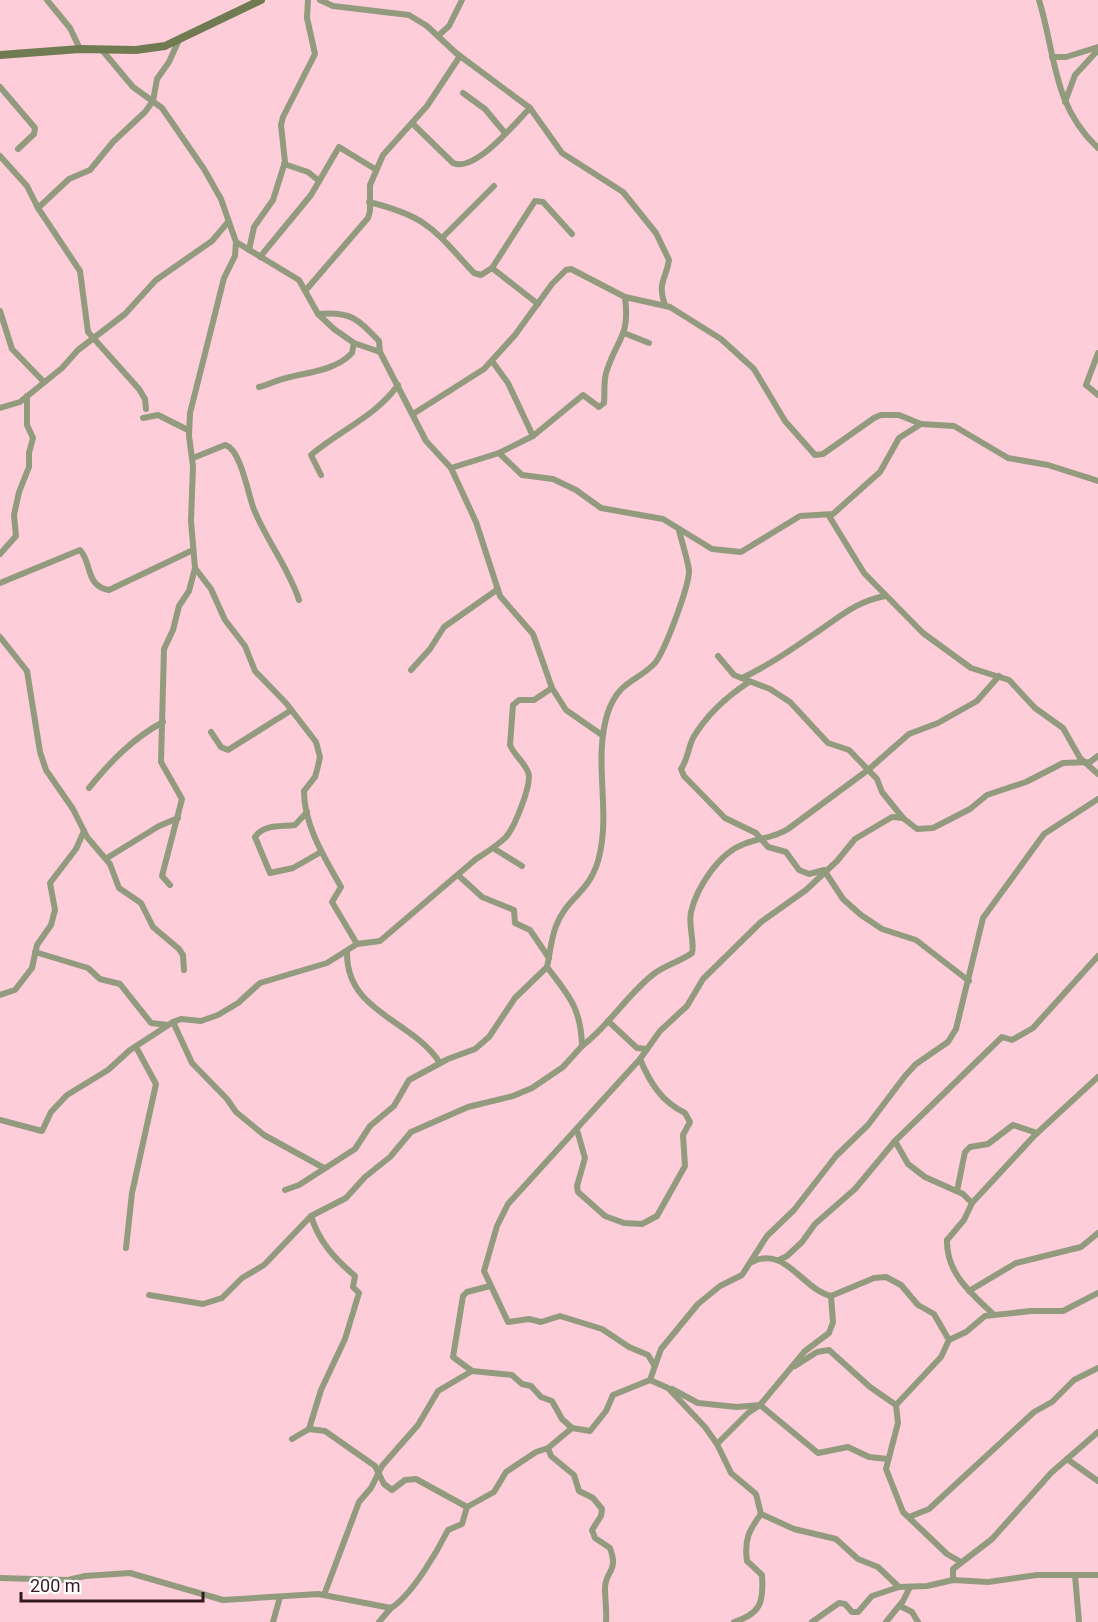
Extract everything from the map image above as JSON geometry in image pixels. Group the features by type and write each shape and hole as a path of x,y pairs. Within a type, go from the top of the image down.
{"main road":[{"path":"0,55 80,50 152,49 178,42 261,0"}],"street":[{"path":"47,0 70,28 80,50"},
{"path":"249,250 254,227 273,200 284,164 280,125 315,54 307,18 308,0"},
{"path":"321,0 333,6 409,15 530,108 562,153 623,192 656,233 669,260 660,285 665,305"},
{"path":"438,36 449,26 462,0"},
{"path":"1039,0 1065,102 1075,124 1098,148"},
{"path":"38,208 69,178 90,170 153,101 157,80 178,42"},
{"path":"1052,57 1066,57 1098,49"},
{"path":"1065,102 1075,75 1098,49"},
{"path":"102,50 133,87 162,108 209,175 221,199 236,242 235,256 224,278 189,413 188,430 193,458 191,521 195,568 189,591 179,606 173,630 164,646 161,762 180,793 182,803 162,876 170,885"},
{"path":"306,290 368,218 375,169 392,142 427,106 460,56"},
{"path":"0,87 35,128 34,134 18,149"},
{"path":"463,93 485,109 505,133"},
{"path":"412,123 453,163 460,166 470,164 530,108"},
{"path":"260,257 319,181 339,147 375,169"},
{"path":"0,156 27,186 38,208 80,271 86,326 92,339 139,389 145,399 146,409"},
{"path":"284,164 308,172 319,181"},
{"path":"443,237 494,186"},
{"path":"369,202 417,218 443,237 474,273 481,275 492,268 535,201 543,202 572,234"},
{"path":"0,408 14,405 27,396 92,339 125,314 156,280 212,241 228,222"},
{"path":"236,242 299,280 318,314 354,343 380,352"},
{"path":"492,268 538,304"},
{"path":"413,414 484,369 560,276 571,269 625,297 665,305 721,339 750,364 784,421 815,455 823,454 881,415 900,415 921,424 954,426 1008,458 1048,465 1098,481"},
{"path":"451,468 499,453 532,435 583,395 599,407 604,403 607,369 624,333 627,314 625,297"},
{"path":"0,311 12,350 44,382"},
{"path":"318,314 337,312 356,319 379,341 380,352 432,448 451,468 476,522 502,599 533,634 552,688 567,710 602,735"},
{"path":"624,333 649,343"},
{"path":"259,387 282,379 311,375 344,361 352,353 354,343"},
{"path":"1098,353 1086,385 1098,395"},
{"path":"492,361 508,382 532,435"},
{"path":"321,475 312,462 311,454 367,417 398,385"},
{"path":"0,554 16,536 15,508 29,467 29,453 33,438 27,425 27,396"},
{"path":"143,418 159,415 188,430"},
{"path":"499,453 522,475 554,479 601,508 652,515 701,540 712,549 741,552 794,519 808,515 829,516 880,472 899,438 921,424"},
{"path":"193,458 225,445 234,450 254,508 293,579 299,600"},
{"path":"829,516 864,573 923,633 958,660 976,670 1009,680 1035,708 1063,728 1084,762 1098,774"},
{"path":"285,1190 292,1189 355,1149 370,1126 394,1106 409,1080 440,1063 475,1049 489,1037 515,998 547,967 556,926 566,909 588,886 596,870 603,829 602,735 617,694 630,681 656,663 671,630 688,579 679,530"},
{"path":"0,583 80,549 98,587 109,590 193,550"},
{"path":"195,568 211,589 225,620 245,646 252,667 316,742 320,757 315,777 304,791 307,812 321,852 340,887 332,902 357,944"},
{"path":"411,670 434,644 444,627 498,589"},
{"path":"742,678 784,655 846,610 866,600 885,596"},
{"path":"0,637 27,671 42,761 73,809 84,831 107,858 119,888 141,903 153,927 179,949 183,955 184,970"},
{"path":"718,656 729,670 749,682 770,689 790,702 828,743 846,747 868,770 903,818 917,830 933,828 970,809 991,793 1026,782 1063,763 1084,762 1098,756"},
{"path":"149,1295 173,1297 203,1304 222,1298 242,1278 264,1265 311,1216 350,1195 365,1177 390,1157 411,1132 462,1109 532,1088 563,1067 608,1022 626,1000 656,973 692,953 689,924 694,902 712,870 737,846 781,834 868,770 909,734 938,723 976,701 999,676"},
{"path":"749,682 730,694 710,714 693,738 681,771 725,818 756,833 768,847 787,854 799,870 809,874 824,870"},
{"path":"35,951 88,968 100,979 120,984 151,1023 171,1024 209,1018 229,1009 260,983 321,965 347,952 357,944 380,941 476,859 493,848 513,826 529,784 529,773 510,745 513,705 519,700 534,700 552,688"},
{"path":"211,732 221,747 228,750 290,711"},
{"path":"89,788 115,757 141,733 163,722"},
{"path":"651,1380 654,1365 663,1346 701,1301 723,1284 739,1278 767,1236 794,1210 836,1156 868,1125 912,1068 948,1042 956,1029 986,914 1044,834 1098,799"},
{"path":"307,812 295,825 270,827 260,831 255,837 257,847 268,870 275,873 310,861 321,852"},
{"path":"654,1365 648,1355 629,1347 602,1329 560,1316 541,1322 529,1319 510,1323 484,1271 504,1212 577,1130 585,1117 640,1059 660,1031 687,1005 703,979 761,922 800,895 824,870 837,861 858,837 892,817 903,818"},
{"path":"107,858 154,829 178,818"},
{"path":"0,995 15,990 32,968 35,951 51,925 55,910 50,883 76,849 84,831"},
{"path":"493,848 522,866"},
{"path":"824,870 843,899 861,915 882,929 916,940 969,981"},
{"path":"458,875 482,897 514,910 515,923 530,930 549,958"},
{"path":"347,952 347,968 360,996 387,1019 408,1029 440,1063"},
{"path":"779,1260 787,1256 806,1238 815,1224 855,1189 895,1141 1002,1037 1012,1040 1033,1028 1098,956"},
{"path":"547,967 577,1008 582,1025 582,1046"},
{"path":"608,1022 632,1044 647,1049"},
{"path":"0,1120 42,1131 51,1112 67,1095 108,1070 135,1047 171,1024"},
{"path":"171,1024 192,1063 227,1099 236,1112 264,1135 324,1168"},
{"path":"126,1248 132,1193 156,1084 135,1047"},
{"path":"577,1130 585,1153 578,1192 602,1214 614,1220 642,1224 657,1216 685,1166 683,1136 690,1122 685,1113 672,1108 652,1084 640,1059"},
{"path":"993,1314 969,1291 952,1269 947,1242 964,1220 972,1203 1037,1133 1083,1094 1098,1077"},
{"path":"957,1191 969,1147 988,1144 1013,1125 1037,1133"},
{"path":"895,1141 908,1164 925,1177 957,1191 972,1203"},
{"path":"309,1429 321,1390 345,1339 359,1293 353,1287 355,1276 332,1255 315,1228 311,1216"},
{"path":"969,1291 1016,1263 1081,1247 1098,1233"},
{"path":"751,1263 768,1256 779,1260 822,1292 831,1296 874,1278 886,1278 901,1286 918,1305 934,1314 949,1340"},
{"path":"490,1286 465,1293 458,1316 453,1354 457,1361 472,1371 512,1375 522,1384 531,1386 541,1397 552,1401 562,1419 572,1428 590,1431 606,1412 613,1395 651,1380 698,1403 737,1407 760,1406 818,1453 848,1447 868,1457 888,1460"},
{"path":"896,1405 941,1358 949,1340 966,1332 982,1317 993,1314 1063,1311 1098,1293"},
{"path":"717,1444 760,1406 805,1351 831,1329 833,1313 831,1296"},
{"path":"790,1369 817,1352 829,1350 870,1387 896,1405 898,1423 888,1460 888,1477 901,1508 946,1554 961,1562"},
{"path":"909,1517 929,1509 1034,1412 1052,1402 1074,1380 1098,1368"},
{"path":"324,1594 359,1502 371,1488 379,1472 420,1423 438,1391 472,1371"},
{"path":"668,1388 717,1444 731,1473 756,1494 761,1514"},
{"path":"379,1622 391,1608 402,1600 441,1545 448,1530 462,1524 467,1507 494,1492 506,1472 536,1452 548,1448 572,1428"},
{"path":"292,1439 309,1429 325,1431 351,1448 379,1472 384,1484 392,1491 405,1480 416,1479 467,1507"},
{"path":"953,1580 952,1571 1011,1521 1051,1473 1098,1432"},
{"path":"548,1448 551,1456 574,1475 579,1491 593,1498 602,1509 601,1516 592,1530 595,1538 610,1548 613,1560 612,1572 605,1584 606,1622"},
{"path":"1067,1459 1098,1481"},
{"path":"761,1514 794,1529 836,1539 858,1559 878,1567 899,1587"},
{"path":"734,1622 753,1615 760,1604 762,1575 747,1561 746,1544 748,1531 761,1514"},
{"path":"0,1578 68,1580 121,1573 139,1575 223,1600 324,1594 391,1608"},
{"path":"812,1622 839,1603 845,1604 852,1612 858,1611 872,1596 899,1587 953,1580 988,1582 1037,1575 1098,1575"},
{"path":"1075,1575 1079,1622"},
{"path":"885,1622 900,1606 910,1587"},
{"path":"273,1622 280,1597"},
{"path":"900,1606 912,1612 918,1622"}]}
